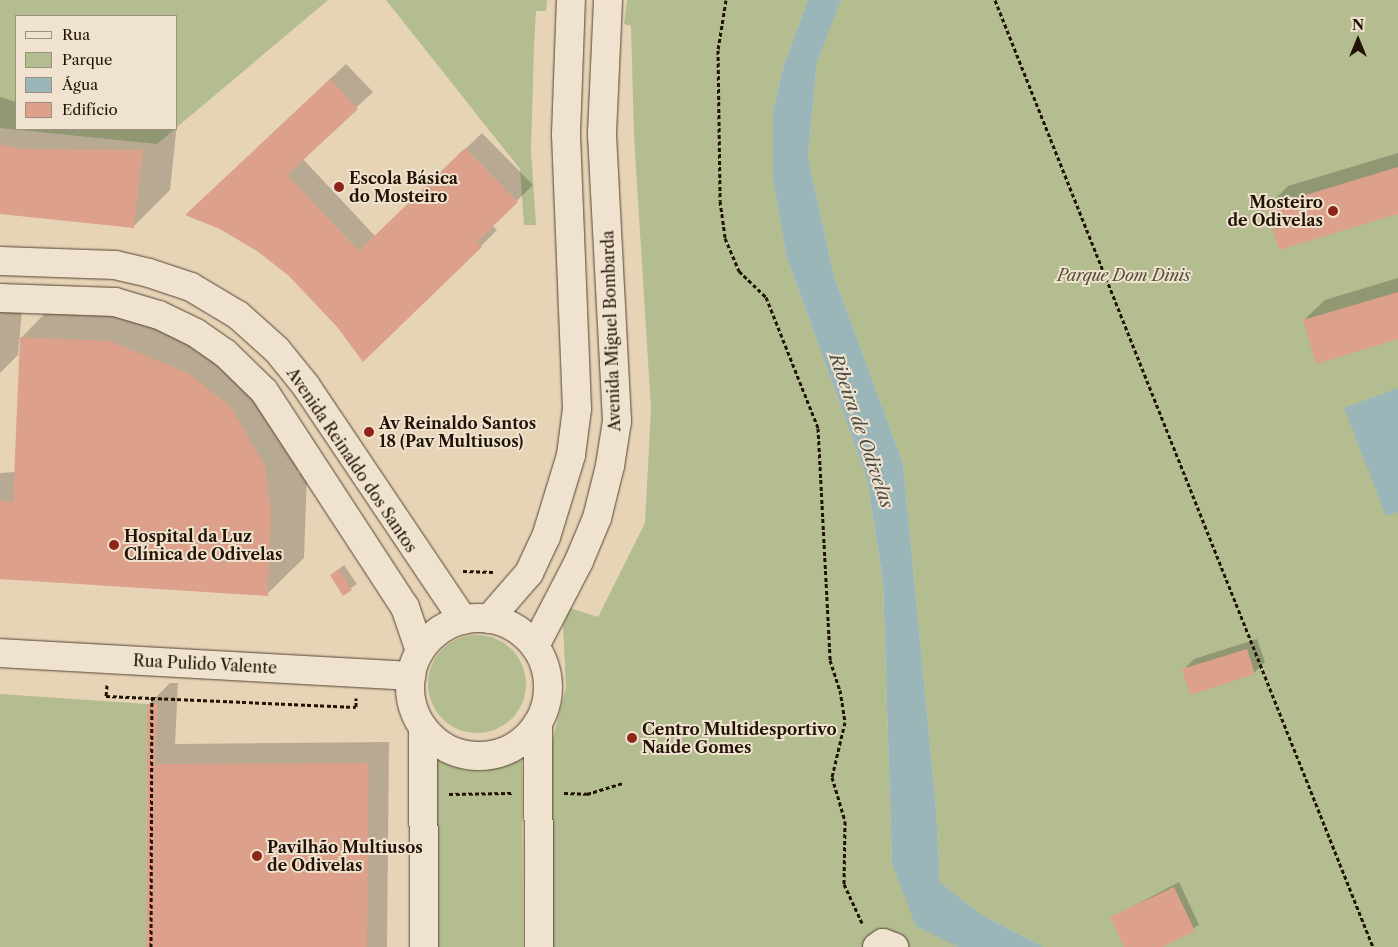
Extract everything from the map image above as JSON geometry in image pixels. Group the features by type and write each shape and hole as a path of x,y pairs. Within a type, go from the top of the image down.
{"main road":[{"path":"489,619 529,573 560,501 571,455 577,409 566,134 571,0"},
{"name":"Avenida Miguel Bombarda","path":"535,646 579,562 597,518 610,466 617,421 602,133 608,0"},
{"name":"Avenida Reinaldo dos Santos","path":"0,261 115,266 150,273 192,288 238,315 277,350 306,386 462,620"},
{"path":"0,298 115,302 159,314 196,333 225,353 264,392 405,607 420,651"},
{"path":"538,723 508,750 482,756 455,752 432,738 423,728 414,712 410,676 420,651 431,637 462,620 489,619 507,624 535,646 542,658 548,684 547,698 538,723 539,947"},
{"name":"Rua Pulido Valente","path":"0,652 410,676"},
{"path":"423,728 424,947"},
{"path":"871,938 894,947"}],"path":[{"path":"726,0 718,50 720,201 725,238 739,271 766,297 818,428 830,660 840,690 845,722 832,777 845,821 844,884 871,938"},
{"path":"995,0 1373,947"},
{"path":"458,564 463,572 502,572 507,563 529,573"},
{"path":"108,658 106,696 356,707 357,673"},
{"path":"151,947 152,698"}],"green space":[{"path":"0,0 328,0 178,126 178,15 15,15 15,130 0,128"},
{"path":"386,0 547,0 546,11 536,11 534,45 531,151 536,225 524,225 520,169"},
{"path":"627,0 808,0 784,64 773,110 773,180 786,255 867,479 883,582 892,864 940,937 958,947 553,947 551,745 566,688 563,625 570,608 598,617 645,523 651,409 634,136 631,26 624,24"},
{"name":"Parque Dom Dinis","path":"840,0 1398,0 1398,947 1044,947 982,915 940,882 936,807 903,463 834,276 808,157 817,62"},
{"path":"20,130 174,130 157,144"},
{"path":"477,635 496,639 512,649 522,665 526,684 522,703 512,719 496,729 477,733 458,729 442,719 432,703 428,684 432,665 442,649 458,639"},
{"path":"0,694 147,704 146,947 0,947"},
{"path":"522,759 523,947 438,947 436,760 465,770 484,771"}],"water":[{"name":"Ribeira de Odivelas","path":"808,0 841,0 817,62 808,157 834,276 903,463 936,807 940,882 982,915 1044,947 958,947 916,926 892,864 883,582 867,479 786,255 773,180 773,110 784,64"},
{"path":"1398,388 1398,512 1386,516 1344,408"}],"building":[{"path":"330,79 358,109 287,175 359,251 465,148 518,202 477,242 482,247 363,362 338,328 289,276 257,251 220,229 185,215"},
{"path":"0,144 20,149 143,150 134,228 0,214"},
{"name":"Mosteiro de Odivelas","path":"1398,167 1398,214 1279,250 1266,207"},
{"path":"1398,292 1398,339 1316,364 1303,320"},
{"path":"20,337 110,341 188,373 230,406 265,466 271,509 268,596 0,579 0,501 13,502"},
{"path":"339,569 352,590 343,596 330,575"},
{"path":"1247,649 1255,674 1190,695 1182,669"},
{"name":"Pavilhão Multiusos de Odivelas","path":"147,704 158,704 155,764 369,763 367,947 146,947"},
{"path":"1174,887 1195,931 1162,947 1124,947 1110,917"}],"place":[{"name":"Escola Básica do Mosteiro","path":"339,187"},
{"name":"Mosteiro de Odivelas","path":"1333,211"},
{"name":"Av Reinaldo Santos 18 (Pav Multiusos)","path":"369,432"},
{"name":"Hospital da Luz Clínica de Odivelas","path":"114,545"},
{"name":"Centro Multidesportivo Naíde Gomes","path":"632,738"},
{"name":"Pavilhão Multiusos de Odivelas","path":"257,856"}]}
